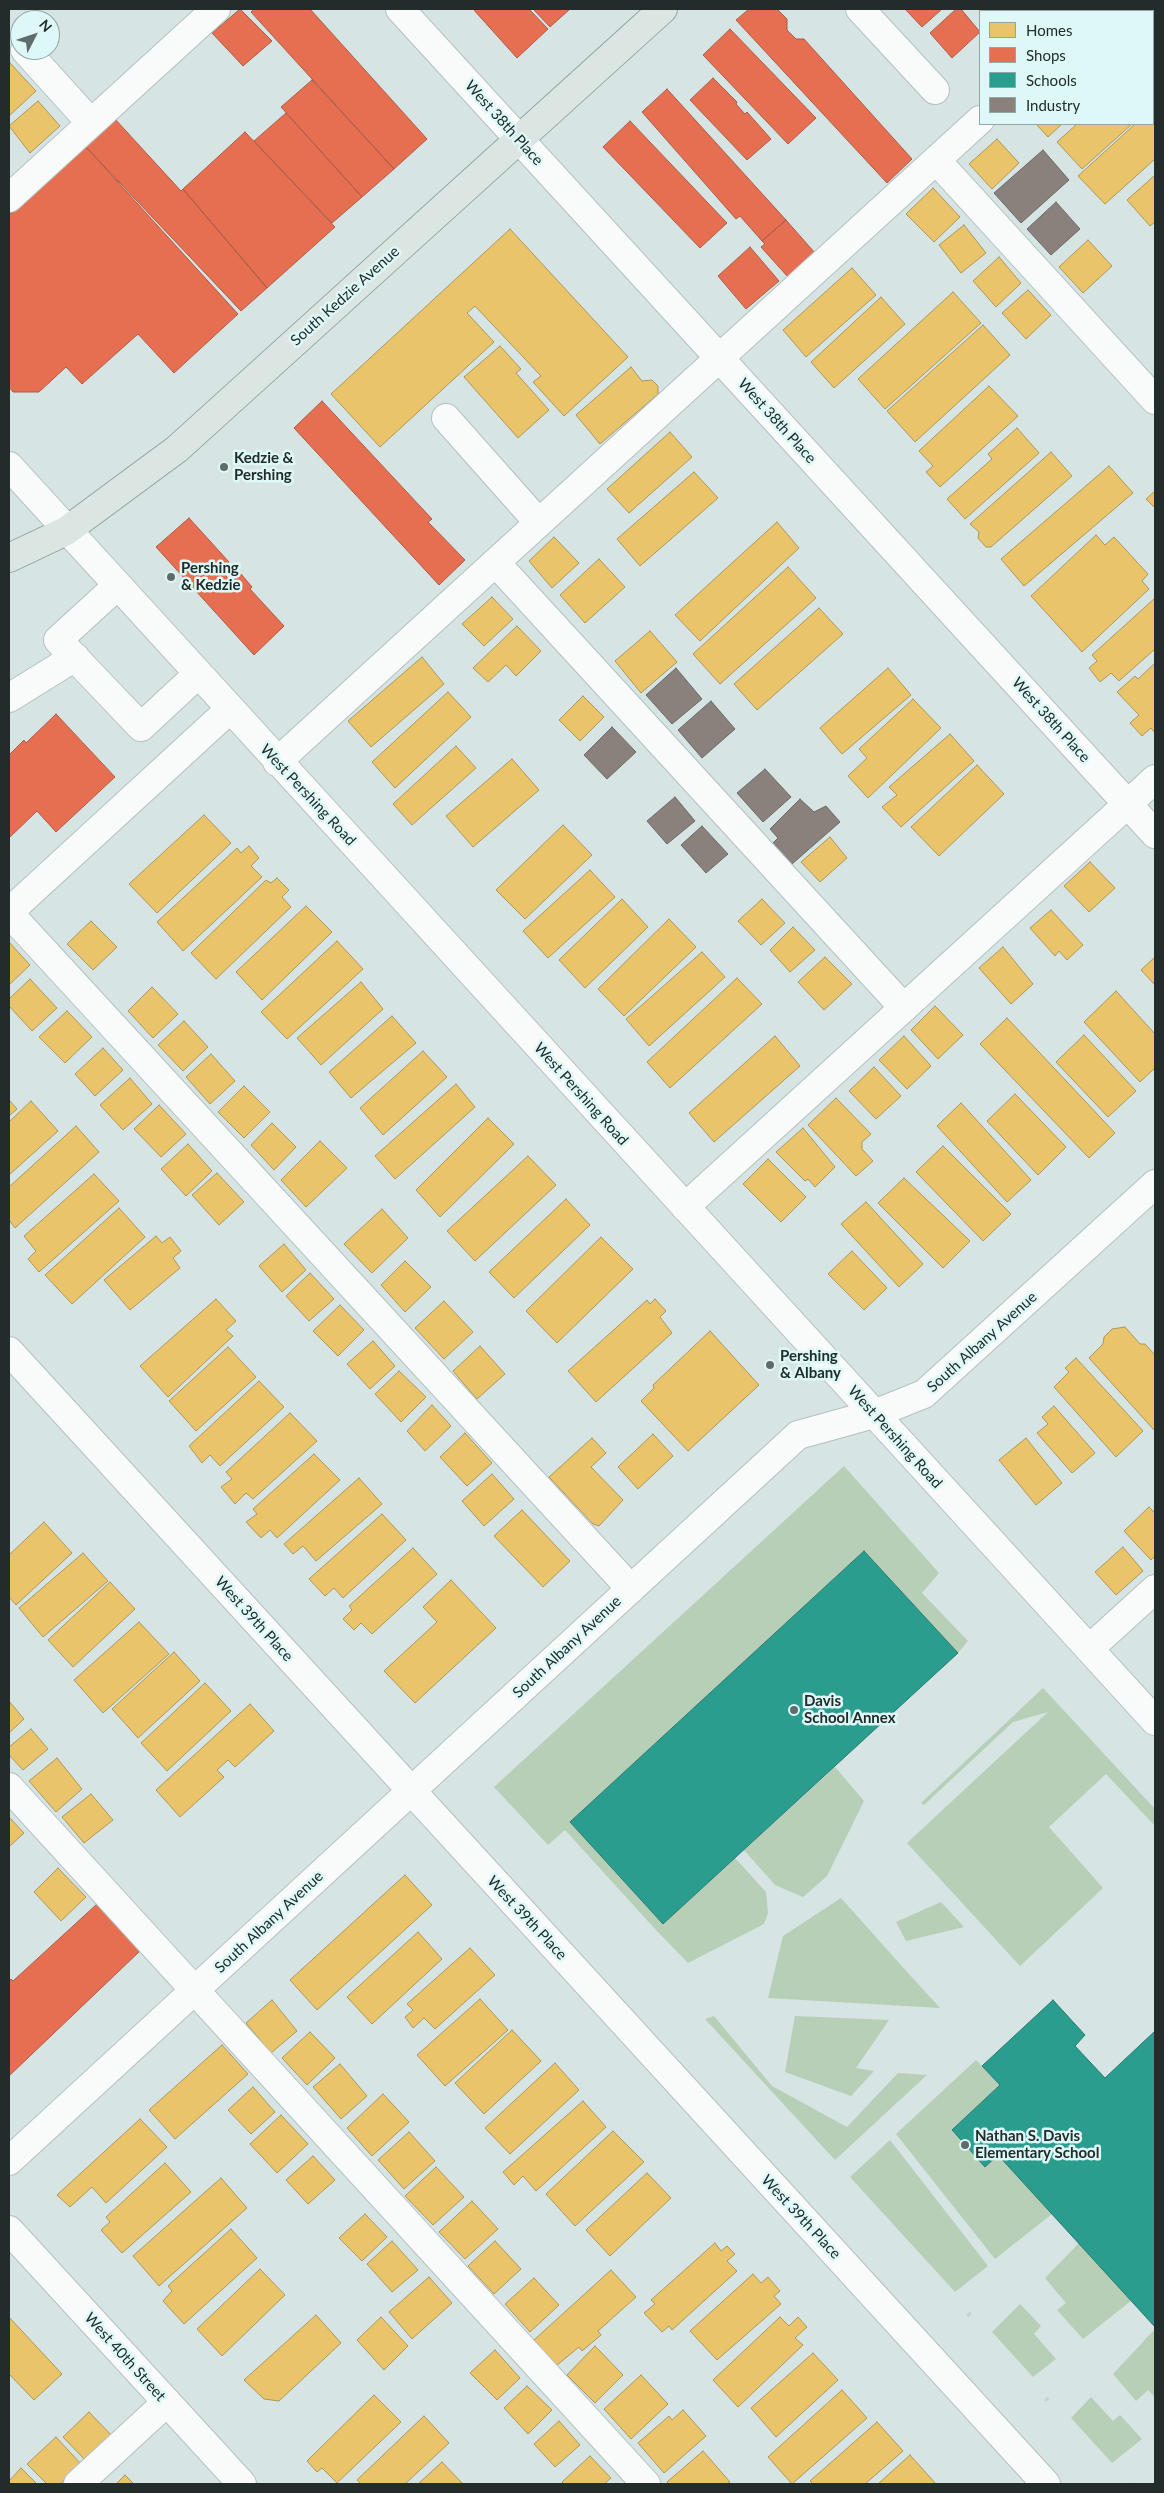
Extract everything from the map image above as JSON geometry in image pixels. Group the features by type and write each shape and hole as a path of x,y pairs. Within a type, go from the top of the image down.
{"main road":[{"name":"South Kedzie Avenue","path":"9,558 66,531 177,449 664,9"}],"street":[{"path":"9,198 216,9"},
{"name":"West 38th Place","path":"400,9 1155,834"},
{"path":"860,9 936,90"},
{"path":"34,60 91,123"},
{"path":"277,762 979,121"},
{"path":"936,160 1155,400"},
{"path":"446,418 539,523"},
{"name":"West Pershing Road","path":"9,466 229,710 1155,1721"},
{"path":"496,562 904,1008"},
{"path":"117,586 58,640 141,727 198,674"},
{"path":"9,698 75,657"},
{"path":"229,710 9,912 631,1588"},
{"path":"685,1207 1155,779"},
{"name":"South Albany Avenue","path":"9,2161 798,1435 874,1414 924,1394 1155,1184"},
{"name":"West 39th Place","path":"9,1351 1046,2484"},
{"path":"1089,1649 1155,1589"},
{"path":"9,1787 646,2484"},
{"name":"West 40th Street","path":"9,2230 242,2484"},
{"path":"78,2484 167,2402"}],"path":[{"path":"967,2316 973,2311"},
{"path":"1045,2401 1050,2396"}],"green space":[{"path":"844,1466 939,1573 922,1593 968,1641 958,1653 864,1551 570,1822 663,1924 735,1858 766,1892 768,1913 764,1924 688,1963 565,1830 548,1845 494,1787"},
{"path":"1043,1688 1155,1809 1155,1826 1106,1774 1049,1827 1103,1888 1020,1966 907,1843 1048,1712 1013,1722 924,1805 921,1803"},
{"path":"835,1767 864,1801 827,1876 803,1897 775,1885 744,1850"},
{"path":"841,1898 940,2008 768,1998 783,1936"},
{"path":"941,1902 964,1927 906,1941 896,1922"},
{"path":"714,2016 772,2086 847,2127 898,2073 927,2075 835,2160 705,2019"},
{"path":"795,2016 889,2020 856,2068 874,2071 851,2096 785,2072"},
{"path":"976,2060 1000,2085 952,2131 985,2167 998,2155 1052,2214 995,2259 896,2134"},
{"path":"890,2140 988,2266 955,2292 850,2177"},
{"path":"1079,2243 1132,2300 1083,2339 1057,2310 1066,2303 1045,2278"},
{"path":"1020,2304 1041,2326 1034,2334 1056,2359 1033,2377 992,2332"},
{"path":"1155,2329 1155,2397 1148,2390 1136,2401 1113,2374"},
{"path":"1091,2397 1113,2421 1120,2415 1142,2439 1112,2463 1071,2418"}],"building: Homes":[{"path":"10,63 36,91 9,116 9,65"},
{"path":"38,101 60,126 30,153 9,126"},
{"path":"1154,107 1155,159 1105,204 1078,176 1134,125 1154,125"},
{"path":"1037,125 1061,125 1048,137"},
{"path":"1076,125 1131,125 1082,169 1057,142"},
{"path":"997,139 1019,163 992,189 969,164"},
{"path":"1155,175 1155,222 1150,226 1127,200"},
{"path":"933,188 960,217 934,242 906,214"},
{"path":"964,225 986,253 961,273 939,245"},
{"path":"510,229 628,357 564,416 533,382 541,376 475,306 467,313 494,342 380,447 331,394"},
{"path":"1088,240 1112,266 1083,293 1059,267"},
{"path":"999,257 1021,283 996,307 973,281"},
{"path":"852,268 876,295 806,357 783,330"},
{"path":"1028,290 1051,315 1026,339 1002,313"},
{"path":"953,292 981,323 885,409 858,379"},
{"path":"881,297 905,324 834,388 811,362"},
{"path":"983,325 1010,355 915,442 887,411"},
{"path":"500,346 521,369 516,373 549,410 518,438 464,377"},
{"path":"631,367 642,381 652,380 658,386 658,394 600,444 576,415"},
{"path":"989,386 1018,416 940,487 926,472 933,466 919,451"},
{"path":"1017,428 1039,453 965,519 947,499 992,459 988,454"},
{"path":"670,432 692,457 629,513 607,489"},
{"path":"1051,452 1072,476 991,547 986,547 978,538 979,532 970,524"},
{"path":"1109,466 1133,493 1024,586 1001,559"},
{"path":"694,472 718,498 640,566 617,539"},
{"path":"1155,491 1155,508 1146,499"},
{"path":"777,522 799,548 700,641 675,615"},
{"path":"1096,535 1105,545 1114,537 1148,574 1142,581 1149,589 1082,652 1031,596"},
{"path":"554,537 579,563 552,588 529,561"},
{"path":"599,559 625,587 585,623 560,595"},
{"path":"788,567 816,598 720,684 693,654"},
{"path":"492,597 513,619 484,646 462,624"},
{"path":"1155,598 1155,649 1119,681 1111,673 1100,682 1089,668 1097,661 1092,655"},
{"path":"819,608 843,634 757,710 734,684"},
{"path":"517,626 541,651 516,676 506,665 488,682 473,668"},
{"path":"650,631 677,662 641,693 615,661"},
{"path":"422,657 444,684 371,747 348,721"},
{"path":"1155,663 1155,733 1151,728 1142,736 1130,723 1139,715 1117,692 1135,676 1138,679"},
{"path":"888,668 911,695 842,754 820,728"},
{"path":"448,692 471,717 395,788 372,762"},
{"path":"583,696 604,717 580,741 559,720"},
{"path":"913,699 941,728 868,798 848,776 867,758 859,749"},
{"path":"950,734 974,761 901,827 882,807 897,795 889,787"},
{"path":"456,746 476,768 412,825 393,804"},
{"path":"512,759 539,790 473,847 446,816"},
{"path":"977,765 1004,794 939,856 911,827"},
{"path":"204,815 231,843 157,913 129,884"},
{"path":"563,825 592,855 525,919 496,890"},
{"path":"830,837 847,858 820,882 801,862"},
{"path":"249,846 259,858 251,866 262,877 183,951 157,922 237,848 241,853"},
{"path":"1090,862 1115,888 1089,912 1064,886"},
{"path":"590,870 615,897 548,958 523,931"},
{"path":"277,878 289,890 282,897 291,907 216,979 191,953 266,880 271,883"},
{"path":"622,899 648,927 585,988 559,960"},
{"path":"762,899 785,923 761,945 738,921"},
{"path":"306,906 332,932 262,1000 236,972"},
{"path":"1051,910 1083,945 1067,960 1059,951 1055,956 1030,928"},
{"path":"669,919 696,947 624,1016 598,989"},
{"path":"91,921 117,947 93,970 67,944"},
{"path":"793,927 815,950 790,972 770,950"},
{"path":"337,941 363,969 287,1039 261,1012"},
{"path":"9,942 30,965 9,985"},
{"path":"1003,947 1033,984 1011,1004 979,968"},
{"path":"702,952 725,977 649,1046 626,1019"},
{"path":"825,957 852,984 824,1010 798,982"},
{"path":"1155,957 1155,985 1141,970"},
{"path":"737,978 762,1004 670,1088 647,1062"},
{"path":"30,979 57,1008 32,1031 9,1006 9,999"},
{"path":"361,982 383,1009 321,1065 297,1038"},
{"path":"152,987 178,1014 153,1038 128,1011"},
{"path":"1116,991 1155,1034 1155,1068 1140,1082 1084,1022"},
{"path":"935,1006 963,1035 938,1059 911,1030"},
{"path":"67,1011 92,1037 65,1063 39,1037"},
{"path":"392,1016 416,1043 351,1098 329,1072"},
{"path":"1007,1018 1115,1133 1089,1158 980,1044"},
{"path":"184,1021 208,1047 183,1071 158,1045"},
{"path":"1084,1035 1136,1091 1108,1117 1056,1062"},
{"path":"775,1036 800,1066 714,1142 689,1113"},
{"path":"904,1036 931,1066 907,1089 879,1060"},
{"path":"103,1048 123,1070 95,1096 75,1074"},
{"path":"423,1051 447,1077 383,1135 360,1108"},
{"path":"211,1054 235,1081 210,1104 186,1077"},
{"path":"874,1067 901,1096 876,1119 849,1091"},
{"path":"130,1078 152,1104 123,1130 100,1105"},
{"path":"456,1084 475,1107 395,1179 375,1156"},
{"path":"244,1086 270,1112 244,1138 218,1112"},
{"path":"1015,1094 1066,1147 1038,1175 987,1121"},
{"path":"836,1098 871,1134 862,1142 862,1149 873,1161 856,1176 808,1125"},
{"path":"9,1100 17,1109 9,1116"},
{"path":"31,1101 58,1131 9,1175 9,1122"},
{"path":"961,1103 1031,1180 1007,1202 937,1126"},
{"path":"159,1105 186,1134 161,1157 134,1129"},
{"path":"488,1118 514,1144 440,1217 416,1190"},
{"path":"272,1123 296,1147 274,1170 251,1145"},
{"path":"76,1126 99,1152 15,1228 9,1220 9,1187"},
{"path":"803,1128 835,1167 815,1187 808,1179 805,1181 776,1152"},
{"path":"320,1141 347,1168 306,1207 281,1180"},
{"path":"188,1144 212,1171 186,1196 161,1169"},
{"path":"943,1146 1011,1214 983,1241 916,1172"},
{"path":"528,1156 556,1185 475,1261 447,1231"},
{"path":"768,1159 806,1197 781,1222 743,1184"},
{"path":"217,1173 244,1202 219,1225 192,1195"},
{"path":"94,1174 119,1201 39,1272 28,1259 36,1251 24,1236"},
{"path":"904,1178 970,1241 943,1268 878,1203"},
{"path":"566,1199 590,1225 514,1298 489,1272"},
{"path":"866,1202 923,1264 899,1287 841,1224"},
{"path":"119,1208 145,1237 72,1304 45,1275"},
{"path":"382,1209 408,1238 372,1273 344,1244"},
{"path":"156,1236 162,1243 170,1237 181,1251 173,1258 180,1268 130,1310 104,1280"},
{"path":"601,1237 633,1269 557,1343 526,1311"},
{"path":"284,1244 306,1270 282,1292 259,1266"},
{"path":"852,1251 887,1288 864,1310 828,1274"},
{"path":"405,1261 431,1287 405,1312 381,1285"},
{"path":"310,1273 334,1299 309,1321 286,1296"},
{"path":"216,1299 236,1321 226,1330 233,1336 168,1397 140,1366"},
{"path":"655,1299 666,1311 660,1317 672,1333 596,1402 568,1371 647,1300 650,1304"},
{"path":"444,1301 473,1332 444,1359 415,1328"},
{"path":"340,1305 364,1330 338,1356 313,1331"},
{"path":"1125,1327 1140,1344 1145,1344 1155,1355 1155,1431 1089,1358 1103,1344 1104,1337 1112,1329"},
{"path":"710,1331 759,1385 688,1451 641,1401 654,1388 653,1385"},
{"path":"373,1341 395,1366 370,1389 347,1364"},
{"path":"480,1346 505,1374 477,1399 453,1371"},
{"path":"228,1347 256,1377 196,1431 169,1401"},
{"path":"1076,1358 1143,1431 1116,1457 1054,1387 1069,1372 1065,1368"},
{"path":"399,1371 426,1397 401,1422 375,1394"},
{"path":"259,1381 284,1407 220,1466 210,1455 202,1463 189,1446"},
{"path":"432,1405 451,1426 425,1451 407,1431"},
{"path":"1054,1406 1095,1453 1072,1473 1037,1433 1048,1424 1042,1417"},
{"path":"290,1413 317,1441 253,1499 246,1493 235,1504 221,1487 232,1479 226,1472"},
{"path":"465,1433 492,1463 467,1486 440,1457"},
{"path":"653,1434 673,1456 638,1489 618,1467"},
{"path":"592,1438 606,1453 591,1467 623,1500 599,1526 593,1524 549,1477"},
{"path":"1026,1438 1062,1483 1036,1505 999,1460"},
{"path":"314,1454 340,1480 277,1538 270,1530 261,1538 246,1522 257,1514 253,1509"},
{"path":"492,1474 514,1499 484,1526 462,1501"},
{"path":"359,1478 382,1504 316,1561 303,1546 293,1554 284,1544"},
{"path":"1149,1507 1155,1513 1155,1556 1151,1560 1124,1531"},
{"path":"522,1510 570,1561 543,1587 494,1536"},
{"path":"382,1514 406,1540 343,1598 334,1588 325,1596 309,1579"},
{"path":"44,1522 72,1553 16,1605 9,1597 9,1555"},
{"path":"1123,1547 1143,1571 1116,1595 1095,1572"},
{"path":"413,1548 437,1574 372,1634 361,1623 354,1630 343,1619 352,1610 349,1606"},
{"path":"83,1553 108,1581 43,1637 19,1608"},
{"path":"451,1580 496,1628 415,1703 384,1671 437,1622 423,1607"},
{"path":"110,1582 135,1609 73,1667 48,1640"},
{"path":"139,1622 169,1654 103,1713 74,1680"},
{"path":"174,1652 200,1681 138,1738 112,1709"},
{"path":"205,1683 231,1711 167,1771 141,1743"},
{"path":"9,1701 24,1719 9,1733"},
{"path":"250,1704 274,1731 235,1767 228,1760 217,1770 224,1777 180,1817 156,1790"},
{"path":"31,1729 48,1749 23,1770 9,1755 9,1747"},
{"path":"57,1758 82,1789 56,1812 29,1781"},
{"path":"91,1794 113,1820 84,1843 62,1817"},
{"path":"9,1817 24,1833 9,1847"},
{"path":"58,1868 86,1897 61,1921 34,1892"},
{"path":"405,1875 432,1905 317,2010 290,1980"},
{"path":"418,1932 442,1959 372,2024 347,1997"},
{"path":"470,1948 495,1975 435,2029 424,2018 413,2028 405,2017 413,2010 407,2004"},
{"path":"480,1999 508,2030 445,2086 417,2055"},
{"path":"272,2000 297,2031 271,2053 246,2023"},
{"path":"512,2030 541,2061 484,2114 455,2083"},
{"path":"310,2032 335,2058 307,2085 282,2058"},
{"path":"222,2045 248,2074 175,2139 149,2110"},
{"path":"555,2063 579,2090 510,2154 485,2128"},
{"path":"340,2064 367,2096 341,2119 313,2087"},
{"path":"253,2087 275,2112 251,2134 228,2110"},
{"path":"383,2094 409,2122 372,2156 347,2128"},
{"path":"583,2101 606,2127 536,2191 523,2176 514,2185 503,2172"},
{"path":"281,2115 308,2144 277,2173 250,2144"},
{"path":"140,2119 167,2147 106,2203 92,2187 70,2207 57,2195"},
{"path":"613,2131 644,2162 575,2226 546,2194"},
{"path":"409,2132 435,2161 404,2189 378,2160"},
{"path":"313,2156 335,2180 308,2204 286,2180"},
{"path":"165,2163 191,2192 122,2253 101,2230 110,2222 106,2217"},
{"path":"436,2167 464,2197 433,2225 405,2196"},
{"path":"647,2173 671,2198 610,2256 586,2230"},
{"path":"221,2178 247,2208 159,2286 133,2256"},
{"path":"472,2201 498,2229 465,2259 439,2232"},
{"path":"365,2214 387,2237 362,2261 339,2238"},
{"path":"231,2229 257,2258 184,2324 163,2301 172,2291 168,2286"},
{"path":"392,2241 418,2270 392,2292 367,2264"},
{"path":"495,2241 521,2269 494,2294 468,2266"},
{"path":"715,2243 721,2251 727,2246 735,2254 727,2261 737,2271 672,2330 669,2326 662,2332 644,2313 655,2304 651,2300"},
{"path":"260,2269 285,2295 222,2356 197,2329"},
{"path":"611,2270 636,2297 598,2331 601,2335 582,2351 579,2347 556,2366 534,2340"},
{"path":"753,2274 761,2283 768,2277 780,2291 774,2296 781,2304 717,2360 690,2331"},
{"path":"429,2277 452,2303 412,2339 389,2312"},
{"path":"534,2278 559,2305 530,2332 505,2304"},
{"path":"316,2315 341,2343 279,2401 264,2399 244,2380"},
{"path":"9,2317 62,2374 34,2400 9,2374"},
{"path":"381,2317 408,2346 384,2370 357,2340"},
{"path":"780,2317 789,2326 798,2317 807,2327 795,2338 803,2345 738,2407 713,2380"},
{"path":"595,2346 623,2375 595,2403 567,2375"},
{"path":"495,2350 520,2378 497,2400 470,2373"},
{"path":"813,2353 838,2380 776,2437 751,2408"},
{"path":"641,2375 668,2404 631,2439 604,2409"},
{"path":"527,2386 552,2410 528,2434 504,2408"},
{"path":"842,2390 867,2418 792,2484 768,2457"},
{"path":"374,2395 401,2422 337,2483 322,2468 317,2472 307,2461"},
{"path":"683,2410 706,2436 664,2473 638,2443 669,2416 672,2420"},
{"path":"89,2412 114,2438 87,2462 63,2437"},
{"path":"424,2416 449,2443 405,2484 361,2484 357,2480"},
{"path":"559,2421 580,2445 555,2467 534,2444"},
{"path":"877,2422 903,2451 865,2484 813,2484 810,2481"},
{"path":"56,2437 81,2464 60,2484 47,2484 27,2464"},
{"path":"703,2451 730,2482 727,2484 669,2484 667,2482"},
{"path":"910,2455 936,2484 878,2484"},
{"path":"590,2456 611,2478 604,2484 564,2484 562,2482"},
{"path":"442,2462 463,2484 418,2484"},
{"path":"21,2468 37,2484 9,2484 9,2481"},
{"path":"125,2475 134,2484 116,2484"}],"building: Shops":[{"path":"240,9 272,41 243,66 212,33"},
{"path":"254,9 310,9 427,139 394,169 251,12"},
{"path":"473,9 529,9 548,29 517,58"},
{"path":"533,9 570,9 550,27"},
{"path":"749,9 777,9 787,19 787,30 796,39 804,39 912,159 887,183 736,20"},
{"path":"905,9 942,9 922,27"},
{"path":"956,9 961,9 979,31 979,33 952,58 930,33"},
{"path":"1031,9 1087,9 1086,10 1030,10"},
{"path":"730,29 816,118 788,144 703,55"},
{"path":"713,78 737,102 736,104 745,114 747,112 771,139 747,160 690,100"},
{"path":"312,80 394,169 362,197 281,107"},
{"path":"667,89 786,220 762,241 740,216 736,219 642,112"},
{"path":"286,113 362,197 332,223 254,141"},
{"path":"115,119 181,191 183,189 267,288 241,311 85,146"},
{"path":"630,121 727,223 700,248 603,147"},
{"path":"245,132 335,227 267,288 183,189"},
{"path":"85,146 238,314 174,373 138,334 82,384 66,367 39,392 13,392 9,387 9,215"},
{"path":"786,220 815,253 788,277 761,247 765,244 762,241"},
{"path":"750,247 779,281 746,309 718,276"},
{"path":"322,401 432,519 428,522 465,560 439,585 294,428"},
{"path":"189,518 229,562 221,570 231,582 241,574 252,587 250,589 284,626 254,655 156,547"},
{"path":"56,714 115,777 56,832 37,811 9,838 9,755 24,740 26,743"},
{"path":"97,1904 141,1950 9,2076 9,1981 11,1979 13,1981"}],"building: Schools":[{"name":"Davis School Annex","path":"864,1551 958,1653 663,1924 570,1822"},
{"path":"1053,2000 1085,2035 1075,2046 1105,2078 1155,2031 1155,2327 998,2155 985,2167 952,2130 1000,2085 982,2066"}],"building: Industry":[{"path":"1043,150 1069,180 1021,223 994,193"},
{"path":"1056,202 1080,229 1051,255 1027,229"},
{"path":"676,668 702,699 672,724 646,695"},
{"path":"711,701 735,729 702,758 678,730"},
{"path":"612,727 636,752 607,779 584,755"},
{"path":"765,769 791,797 763,822 737,793"},
{"path":"675,797 695,821 667,844 647,821"},
{"path":"800,799 814,812 826,806 840,822 792,864 773,843 778,838 770,829"},
{"path":"702,826 728,854 706,873 681,845"}],"place":[{"name":"Kedzie & Pershing","path":"224,467"},
{"name":"Pershing & Kedzie","path":"171,577"},
{"name":"Pershing & Albany","path":"770,1365"},
{"name":"Davis School Annex","path":"794,1710"},
{"name":"Nathan S. Davis Elementary School","path":"965,2145"}]}
